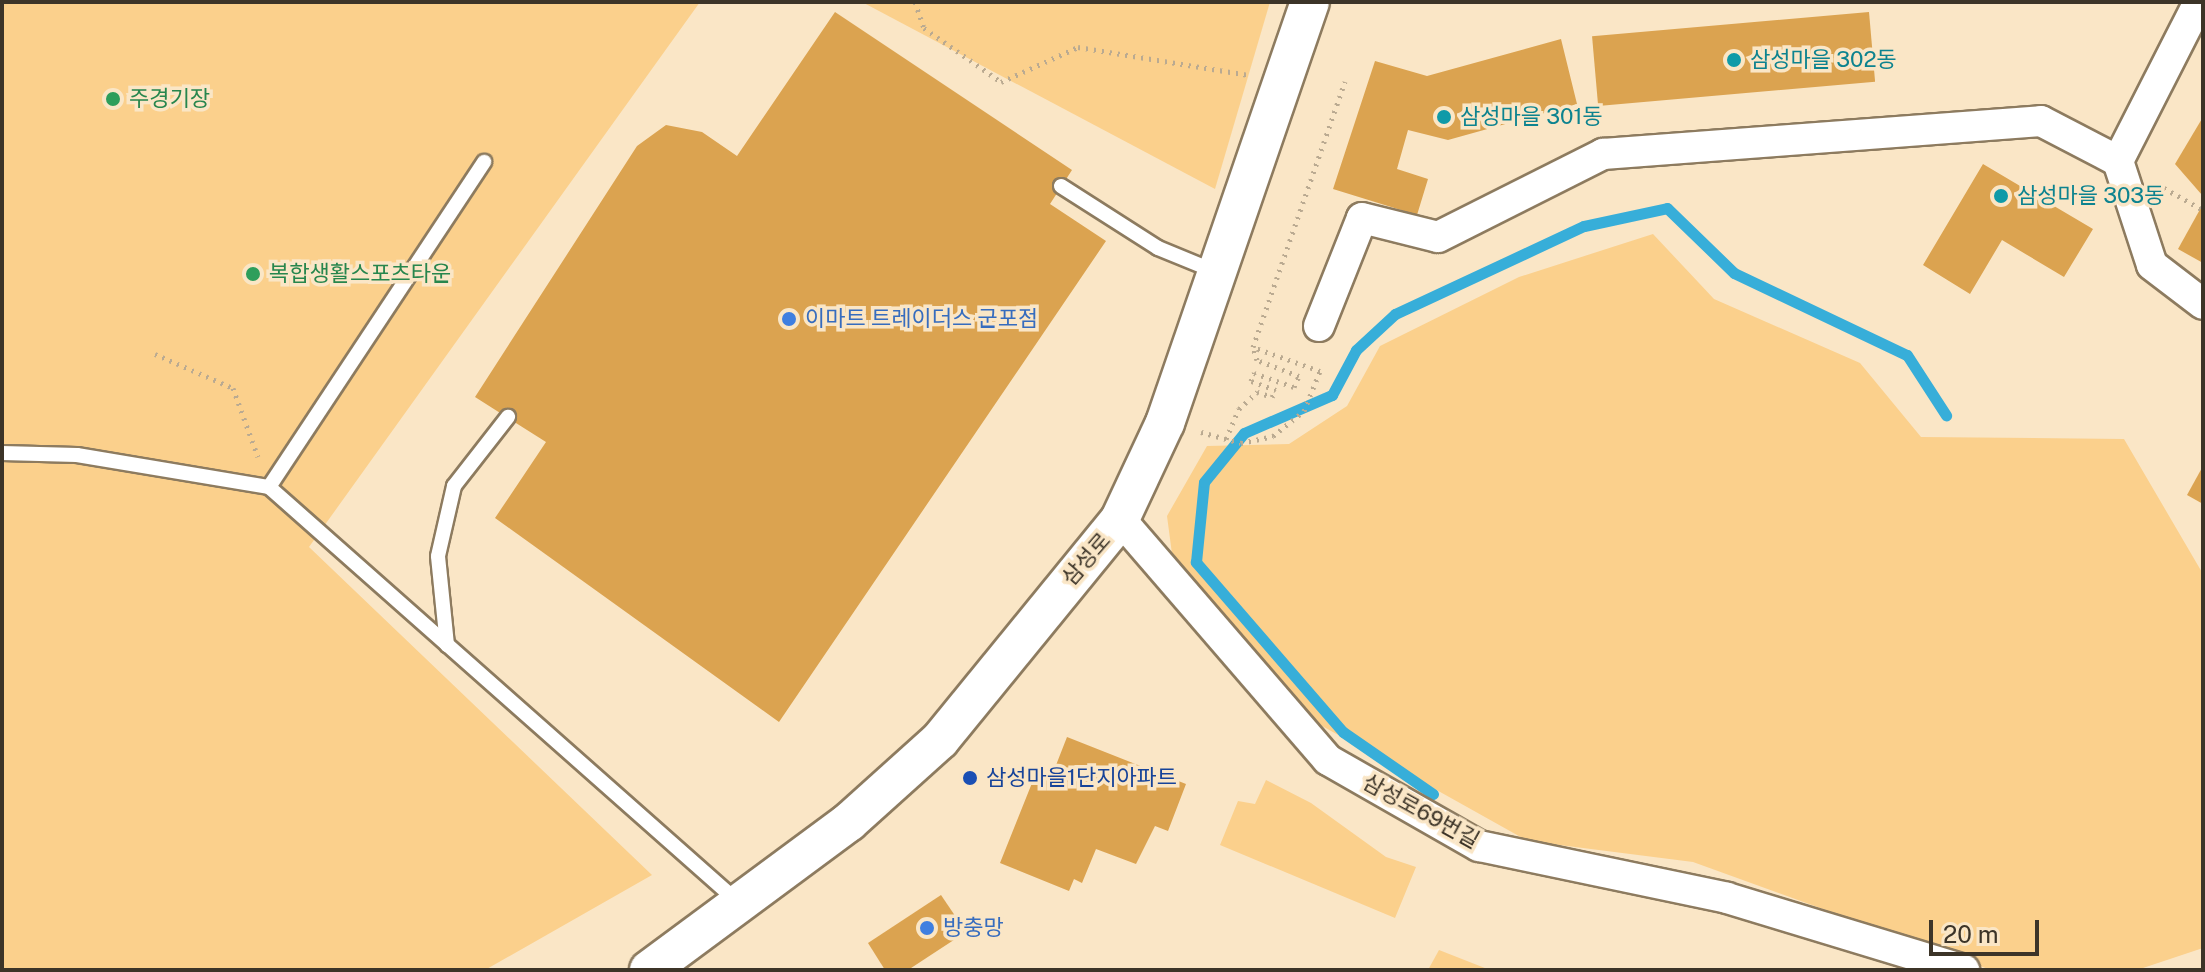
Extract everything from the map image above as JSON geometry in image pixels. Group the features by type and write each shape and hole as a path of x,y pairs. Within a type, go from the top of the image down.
{"street":[{"name":"삼성로","path":"649,970 741,905 940,740 1120,519 1165,423 1283,88 1310,2"},
{"path":"2118,161 2199,2"},
{"path":"1319,326 1362,218 1438,237 1603,154 2041,121 2118,161 2152,265 2203,304"},
{"name":"삼성로69번길","path":"1120,519 1328,760 1479,846 1727,898 1964,970"}],"lane":[{"path":"269,487 484,162"},
{"path":"1061,186 1158,248 1218,273"},
{"path":"447,645 438,556 454,486 508,417"},
{"path":"2,453 77,455 269,487 741,905"}],"path":[{"path":"915,2 924,28 1001,82 1078,47 1139,52 1283,88"},
{"path":"1253,347 1320,371 1304,411 1273,436 1226,439 1239,409 1257,392 1272,397 1276,390 1251,381 1254,373 1294,387 1299,376 1257,360 1253,347 1345,81"},
{"path":"155,354 233,388 269,487"}],"shaded area":[{"name":"복합생활스포츠타운","path":"2,2 700,2 309,547 652,875 485,970 2,970"},
{"path":"862,2 1270,2 1215,189"},
{"path":"1653,234 1714,299 1860,363 1921,437 2124,439 2203,574 2203,948 2137,970 1991,970 1693,862 1528,841 1306,717 1174,569 1167,516 1207,446 1289,444 1347,406 1380,346 1519,277"},
{"path":"1266,780 1311,803 1386,857 1416,867 1395,918 1220,845 1238,801 1255,804"},
{"path":"1439,950 1490,970 1428,970"}],"building":[{"name":"이마트 트레이더스 군포점","path":"835,12 1072,170 1050,204 1106,241 779,722 495,518 546,442 475,397 637,146 666,125 702,132 737,156"},
{"name":"삼성마을 302동","path":"1869,12 1875,82 1598,106 1592,36"},
{"name":"삼성마을 301동","path":"1561,39 1577,104 1448,140 1408,130 1397,169 1428,179 1417,215 1333,189 1375,61 1427,76"},
{"path":"2203,117 2203,193 2202,195 2175,164"},
{"name":"삼성마을 303동","path":"1983,164 2093,229 2064,277 2002,240 1970,294 1923,265"},
{"path":"2203,204 2203,263 2178,249"},
{"path":"2203,466 2203,504 2187,495"},
{"path":"1067,737 1186,784 1168,831 1155,826 1136,864 1096,849 1082,883 1074,879 1069,891 1000,863 1036,773 1051,778"},
{"path":"941,895 966,932 908,970 885,970 868,943"}],"waterway":[{"path":"1433,794 1343,732 1196,562 1204,482 1244,433 1332,395 1356,350 1395,314 1584,226 1667,208 1734,273 1907,355 1946,415"}],"place":[{"name":"삼성마을 302동","path":"1734,60"},
{"name":"주경기장","path":"113,99"},
{"name":"삼성마을 301동","path":"1444,117"},
{"name":"삼성마을 303동","path":"2001,196"},
{"name":"복합생활스포츠타운","path":"253,274"},
{"name":"이마트 트레이더스 군포점","path":"789,319"},
{"name":"삼성마을1단지아파트","path":"970,778"},
{"name":"방충망","path":"927,928"}]}
